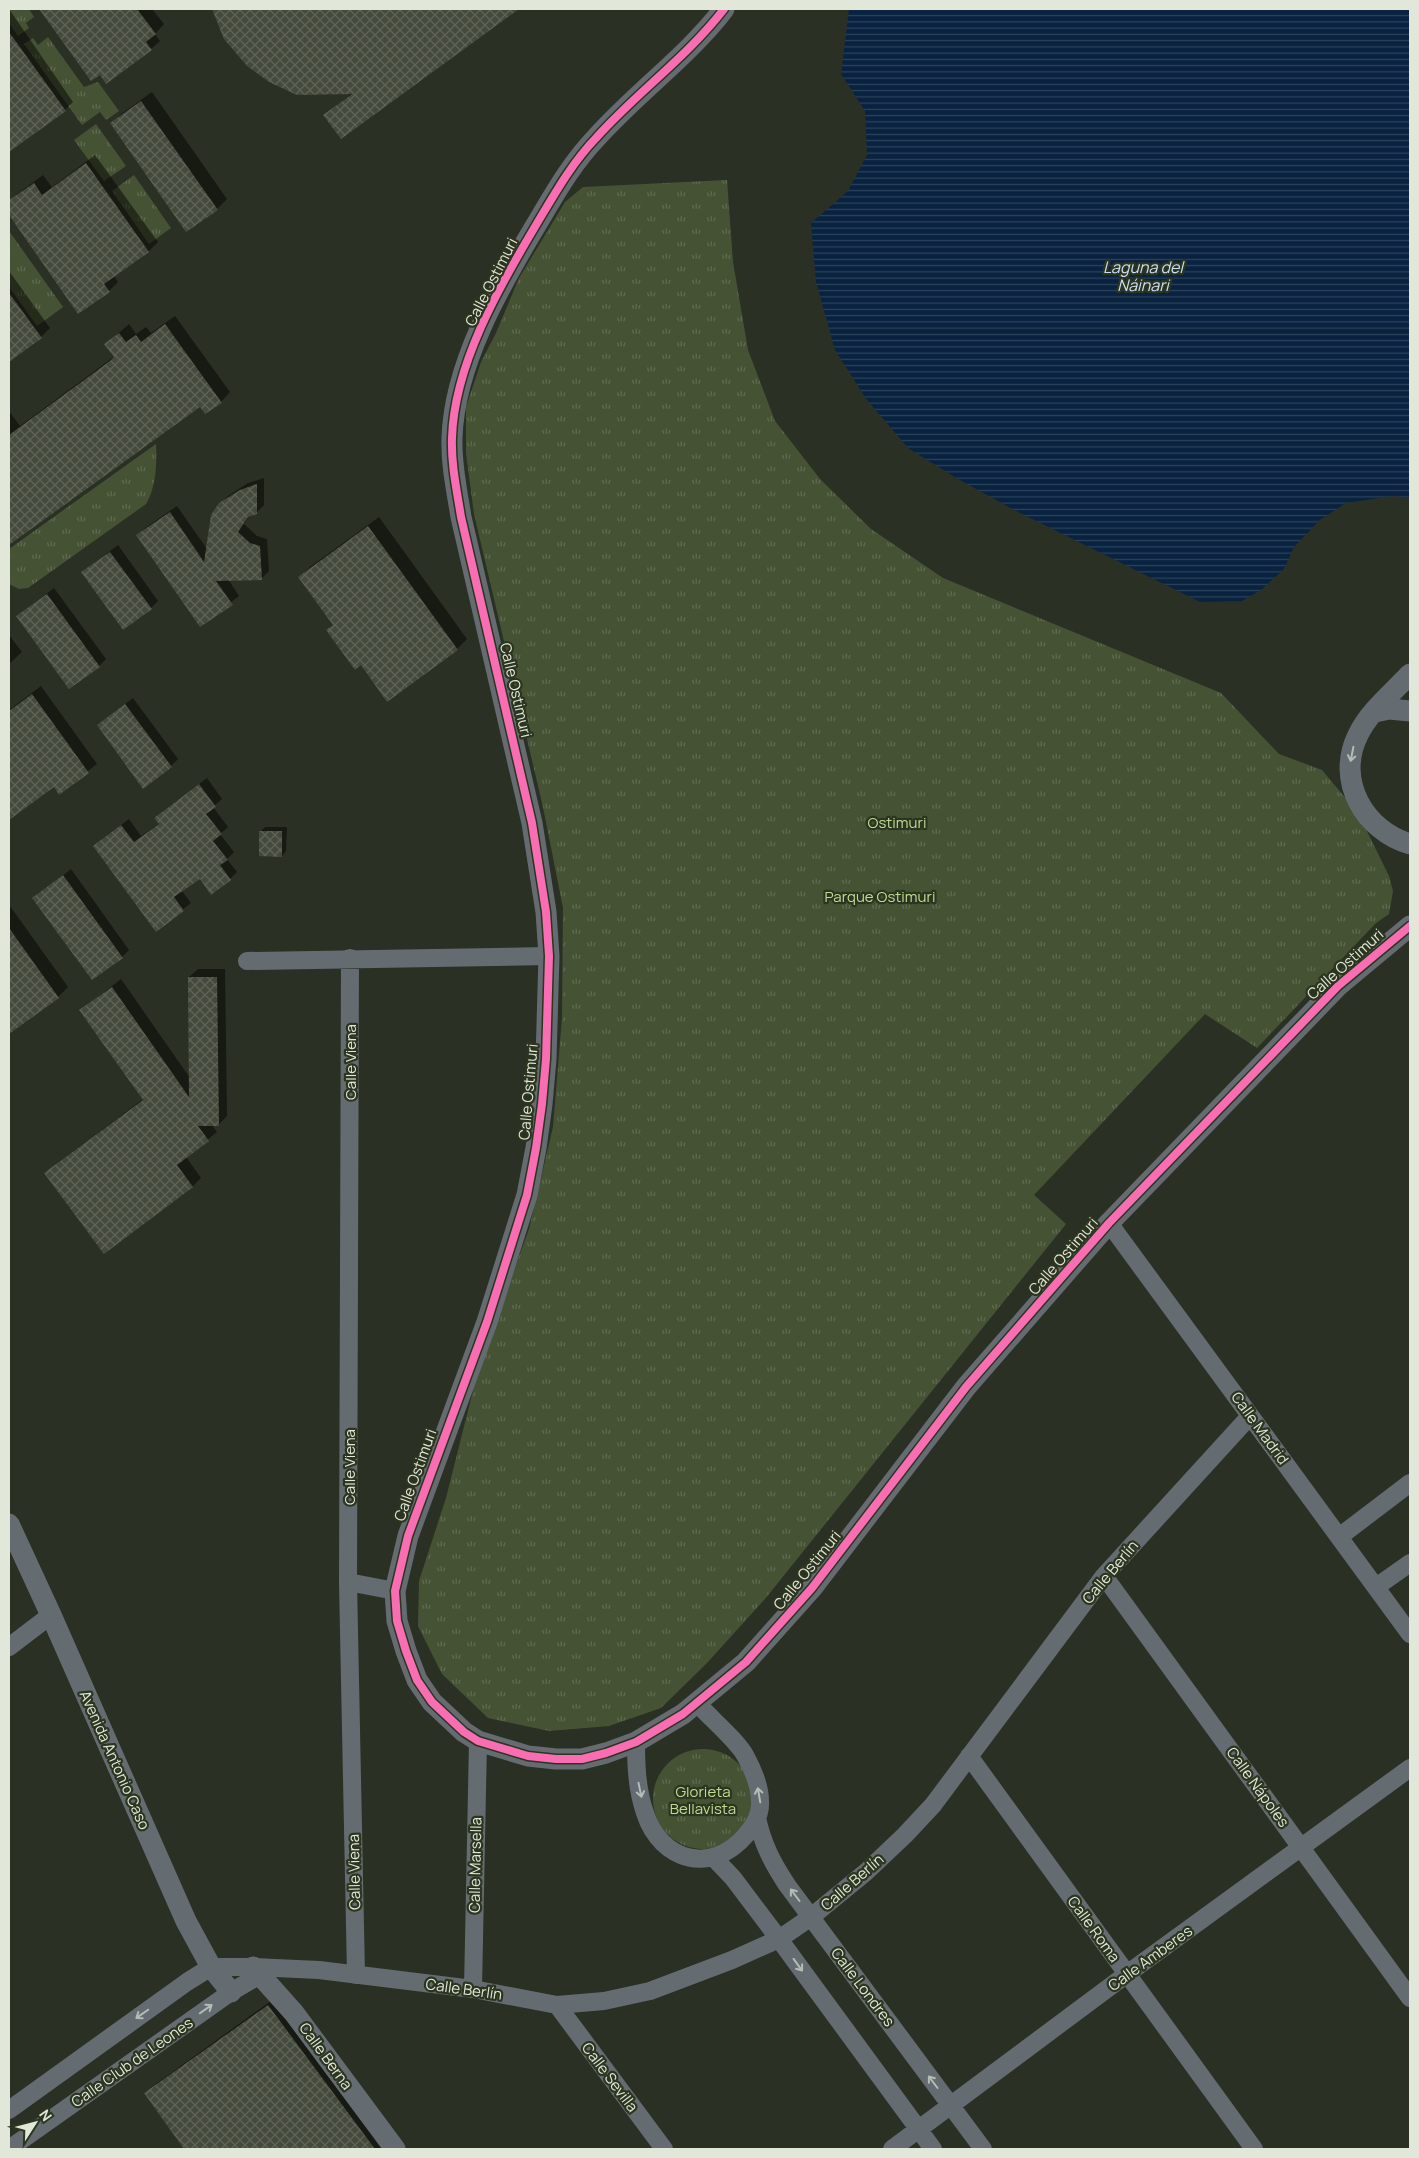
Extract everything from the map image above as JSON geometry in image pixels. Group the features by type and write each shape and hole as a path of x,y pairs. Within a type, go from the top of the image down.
{"street":[{"name":"Calle Ostimuri","path":"724,9 680,56 617,115 572,167 516,259 488,315 470,357 456,406 452,438 453,472 532,823 546,912 549,956 543,1095 527,1195 486,1322 408,1536 395,1592 397,1621 406,1651 417,1680 432,1702 448,1718 478,1741 528,1756 582,1759 636,1742 698,1704 746,1662 788,1617 833,1562 966,1387 1109,1223 1338,986 1410,926"},
{"path":"1410,674 1365,723 1357,736 1350,767 1351,782 1356,797 1372,823 1384,833 1410,844"},
{"path":"1375,712 1389,709 1410,711"},
{"path":"247,961 549,956"},
{"name":"Calle Viena","path":"350,958 348,1582 356,1975"},
{"name":"Calle Madrid","path":"1109,1223 1410,1634"},
{"name":"Calle Berlín","path":"211,1967 261,1970 319,1970 473,1990 557,2005 604,2001 650,1991 732,1960 779,1939 811,1917 866,1872 933,1805 1104,1576 1250,1416"},
{"path":"1339,1537 1410,1483"},
{"name":"Avenida Antonio Caso","path":"9,1524 186,1920 211,1967 231,1992"},
{"path":"1376,1587 1410,1563"},
{"name":"Calle Nápoles","path":"1104,1576 1410,1998"},
{"path":"348,1582 395,1592"},
{"path":"9,1647 51,1615"},
{"name":"Calle Londres","path":"698,1704 746,1756 755,1776 760,1801 758,1818 762,1841 772,1862 983,2149"},
{"name":"Calle Marsella","path":"473,1990 478,1741"},
{"path":"636,1742 638,1783 646,1814 658,1837 679,1853 701,1860 714,1858 734,1848 750,1831 758,1818"},
{"name":"Calle Roma","path":"969,1756 1254,2149"},
{"name":"Calle Amberes","path":"892,2149 1126,1974 1410,1768"},
{"path":"714,1858 733,1878 779,1939 933,2149"},
{"path":"9,2110 211,1967"},
{"path":"231,1992 261,1970"},
{"name":"Calle Berna","path":"261,1970 395,2149"},
{"name":"Calle Club de Leones","path":"9,2149 231,1992"},
{"name":"Calle Sevilla","path":"557,2005 664,2149"}],"green space":[{"path":"9,9 29,9 34,17 26,23 29,28 18,36 9,23"},
{"path":"48,37 84,87 98,82 119,111 106,120 100,112 82,125 24,44 33,38 38,45"},
{"path":"96,124 126,166 104,181 74,140"},
{"path":"134,175 171,228 149,244 112,191"},
{"name":"Parque Ostimuri","path":"727,180 733,262 748,350 775,421 820,479 871,529 943,578 1221,693 1279,754 1322,770 1358,813 1389,876 1393,891 1389,914 1376,923 1257,1048 1205,1014 1034,1195 1066,1224 765,1599 707,1663 661,1708 609,1726 549,1731 488,1718 442,1674 418,1626 419,1581 446,1498 479,1367 529,1229 553,1127 562,1018 563,908 543,807 474,514 466,453 466,407 481,362 496,333 519,278 565,202 583,187"},
{"path":"9,231 63,307 37,326 9,287"},
{"path":"156,444 154,483 146,504 28,588 19,589 9,584 9,549"},
{"name":"Glorieta Bellavista","path":"703,1749 722,1753 738,1764 749,1780 753,1799 749,1818 738,1834 722,1845 703,1849 684,1845 668,1834 657,1818 653,1799 657,1780 668,1764 684,1753"}],"water":[{"name":"Laguna del Náinari","path":"849,9 1410,9 1410,498 1394,496 1346,503 1320,520 1294,547 1284,569 1261,590 1242,601 1200,602 1016,511 958,479 908,448 867,400 835,350 816,282 811,223 848,191 867,155 865,111 841,74"}],"building":[{"path":"39,9 137,9 156,34 146,42 152,50 106,84 100,75 91,81"},
{"path":"212,9 519,9 341,139 323,115 352,94 297,95 269,82 247,66 224,39"},
{"path":"9,32 66,111 9,152"},
{"path":"141,101 218,210 186,232 110,123"},
{"path":"86,163 149,252 104,284 110,292 78,314 9,215 9,200 34,183 42,195"},
{"path":"9,293 42,338 9,362"},
{"path":"165,324 222,403 205,414 200,407 9,545 9,435 110,361 114,357 104,344 119,333 126,342 136,335 141,342"},
{"path":"257,484 257,514 248,517 238,532 250,543 260,546 262,580 216,581 233,605 200,627 136,535 170,512 204,562 211,515 219,503 240,490"},
{"path":"368,526 458,650 387,702 361,665 355,670 326,630 333,625 298,577"},
{"path":"110,552 152,609 123,630 81,572"},
{"path":"47,594 100,667 69,689 16,616"},
{"path":"32,694 89,773 59,795 54,787 9,820 9,711"},
{"path":"125,704 172,767 143,789 97,725"},
{"path":"199,784 216,807 206,814 222,834 213,841 228,860 220,865 231,880 211,895 200,879 174,897 184,911 156,932 93,846 121,825 134,842 159,824 154,818"},
{"path":"259,831 282,831 282,857 259,856"},
{"path":"63,875 123,958 92,980 32,898"},
{"path":"9,928 59,998 9,1034"},
{"path":"188,977 217,977 219,1126 198,1126 209,1141 177,1165 193,1187 104,1254 44,1173 143,1100 79,1010 112,987 189,1097"},
{"path":"268,2005 375,2149 184,2149 144,2093"}],"cycle path":[{"path":"724,9 694,43 611,122 587,148 563,180 508,274 481,327 461,383 455,410 452,458 461,517 532,823 546,912 549,956 546,1059 542,1104 527,1195 487,1322 408,1536 395,1591 397,1621 406,1651 417,1680 432,1702 464,1732 478,1741 528,1756 556,1759 582,1759 606,1753 636,1742 683,1714 746,1662 812,1588 966,1387 1109,1223 1338,986 1410,926"}],"park label":[{"name":"Ostimuri","path":"897,822"}]}
